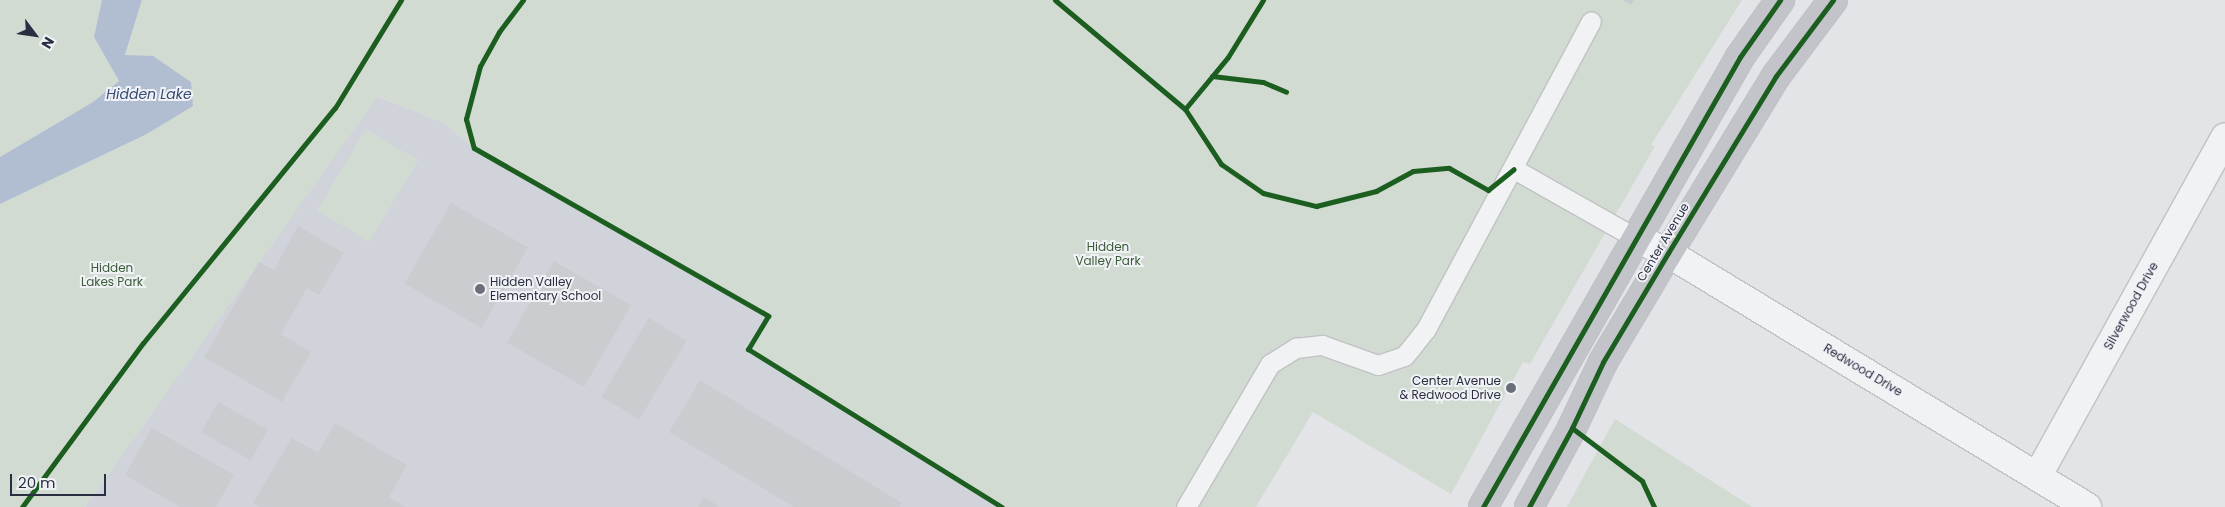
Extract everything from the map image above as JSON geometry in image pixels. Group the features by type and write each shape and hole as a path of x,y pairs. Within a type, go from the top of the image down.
{"street":[{"name":"Center Avenue","path":"1483,507 1740,57 1780,0"},
{"name":"Center Avenue","path":"1529,507 1572,428 1603,362 1668,253 1776,76 1833,0"},
{"name":"Silverwood Drive","path":"2038,475 2225,136"},
{"name":"Redwood Drive","path":"1636,238 1668,253 2038,475 2087,507"}],"lane":[{"path":"1186,507 1270,364 1296,348 1322,346 1378,364 1404,356 1426,329 1514,169 1592,21"},
{"path":"1514,169 1636,238"}],"shaded area":[{"name":"Hidden Valley Elementary School","path":"377,96 442,122 474,148 768,316 748,349 1002,507 85,507"}],"green space":[{"path":"0,0 111,0 94,37 119,81 93,102 0,157"},
{"name":"Hidden Valley Park","path":"142,0 1742,0 1651,145 1655,146 1530,364 1523,362 1451,494 1313,412 1256,507 1002,507 748,349 768,316 474,148 442,122 378,96 85,507 0,507 0,204 147,134 193,106 125,56"},
{"path":"366,129 418,160 369,242 317,210"},
{"path":"1615,419 1752,507 1567,507"}],"water":[{"name":"Hidden Lake","path":"102,0 142,0 125,55 153,56 191,82 193,106 147,134 0,204 0,157 93,102 119,81 94,37"}],"building":[{"path":"1623,0 1634,0 1631,5"},
{"path":"451,203 528,247 482,328 404,284"},
{"path":"298,226 344,253 319,295 307,288 281,334 311,352 282,402 204,357 259,262 274,270"},
{"path":"554,261 631,306 584,387 507,342"},
{"path":"649,318 687,341 639,420 602,397"},
{"path":"700,380 902,503 899,507 794,507 669,432"},
{"path":"218,402 268,430 251,460 201,433"},
{"path":"335,423 407,465 389,497 405,507 260,507 253,503 292,438 318,453"},
{"path":"152,428 234,475 216,507 180,507 125,475"},
{"path":"704,497 720,507 698,507"}],"cycle path":[{"path":"22,507 143,343 335,108 401,0"},
{"path":"523,0 499,32 480,66 466,119 474,148 768,316 748,349 1002,507"},
{"path":"1055,0 1185,109 1228,57 1263,0"},
{"path":"1483,507 1740,57 1780,0"},
{"path":"1529,507 1572,428 1603,362 1668,253 1776,76 1833,0"},
{"path":"1212,76 1263,82 1286,92"},
{"path":"1185,109 1221,164 1263,193 1316,206 1376,191 1413,171 1449,168 1488,190 1514,169"},
{"path":"1572,428 1642,481 1654,507"}],"place":[{"name":"Hidden Valley Elementary School","path":"480,289"},
{"name":"Center Avenue & Redwood Drive","path":"1511,388"}],"park label":[{"name":"Hidden Lakes Park","path":"112,275"}]}
